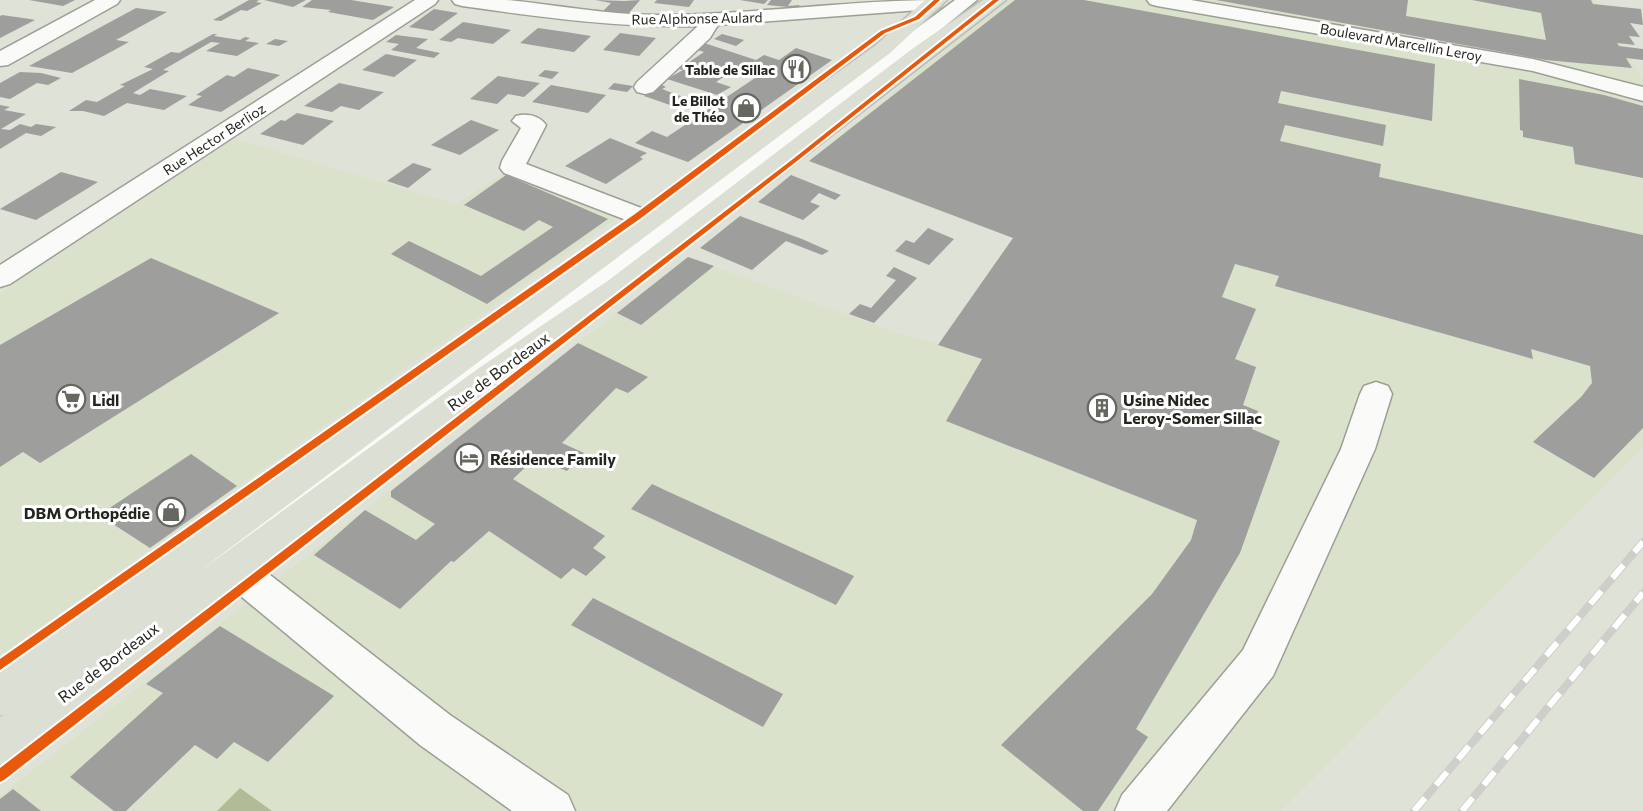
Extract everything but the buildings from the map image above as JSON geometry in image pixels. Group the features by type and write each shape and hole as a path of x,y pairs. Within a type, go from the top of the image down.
{"main road":[{"name":"Rue de Bordeaux","path":"0,744 490,376 661,254 920,54 996,0"},
{"name":"Rue de Bordeaux","path":"0,696 664,218 883,49 935,1"}],"street":[{"path":"0,60 110,0"},
{"name":"Rue Hector Berlioz","path":"0,278 428,0"},
{"name":"Rue Alphonse Aulard","path":"462,0 602,18 711,20 935,1"},
{"path":"0,720 474,367 664,218 902,51 967,0"},
{"name":"Boulevard Marcellin Leroy","path":"1157,0 1533,65 1578,75 1643,94"},
{"path":"645,87 703,34 711,20"},
{"path":"1578,75 1594,72 1643,76"},
{"path":"524,121 534,125 533,130 514,161 513,168 664,218"},
{"path":"661,254 664,218"},
{"path":"1138,811 1258,663 1358,449 1376,394"},
{"path":"233,568 435,730 552,811"}],"shaded area":[{"path":"1006,0 1595,0 1643,80 1643,447 1281,811 0,811 0,796 688,257 891,331 938,344 1013,238 809,161"},
{"path":"234,139 456,204 505,172 618,217 0,656 0,293"},
{"path":"240,788 272,811 217,811"}],"railway":[{"path":"1414,811 1643,542"},
{"path":"1462,811 1643,593"}],"cycle path":[{"path":"0,665 638,216 883,32 917,18 937,0"},
{"path":"0,776 795,160 996,0"}],"place":[{"name":"Table de Sillac","path":"796,69"},
{"name":"Le Billot de Théo","path":"746,108"},
{"name":"Lidl","path":"71,399"},
{"name":"Usine Nidec Leroy-Somer Sillac","path":"1102,408"},
{"name":"Résidence Family","path":"469,458"},
{"name":"DBM Orthopédie","path":"171,512"}]}
